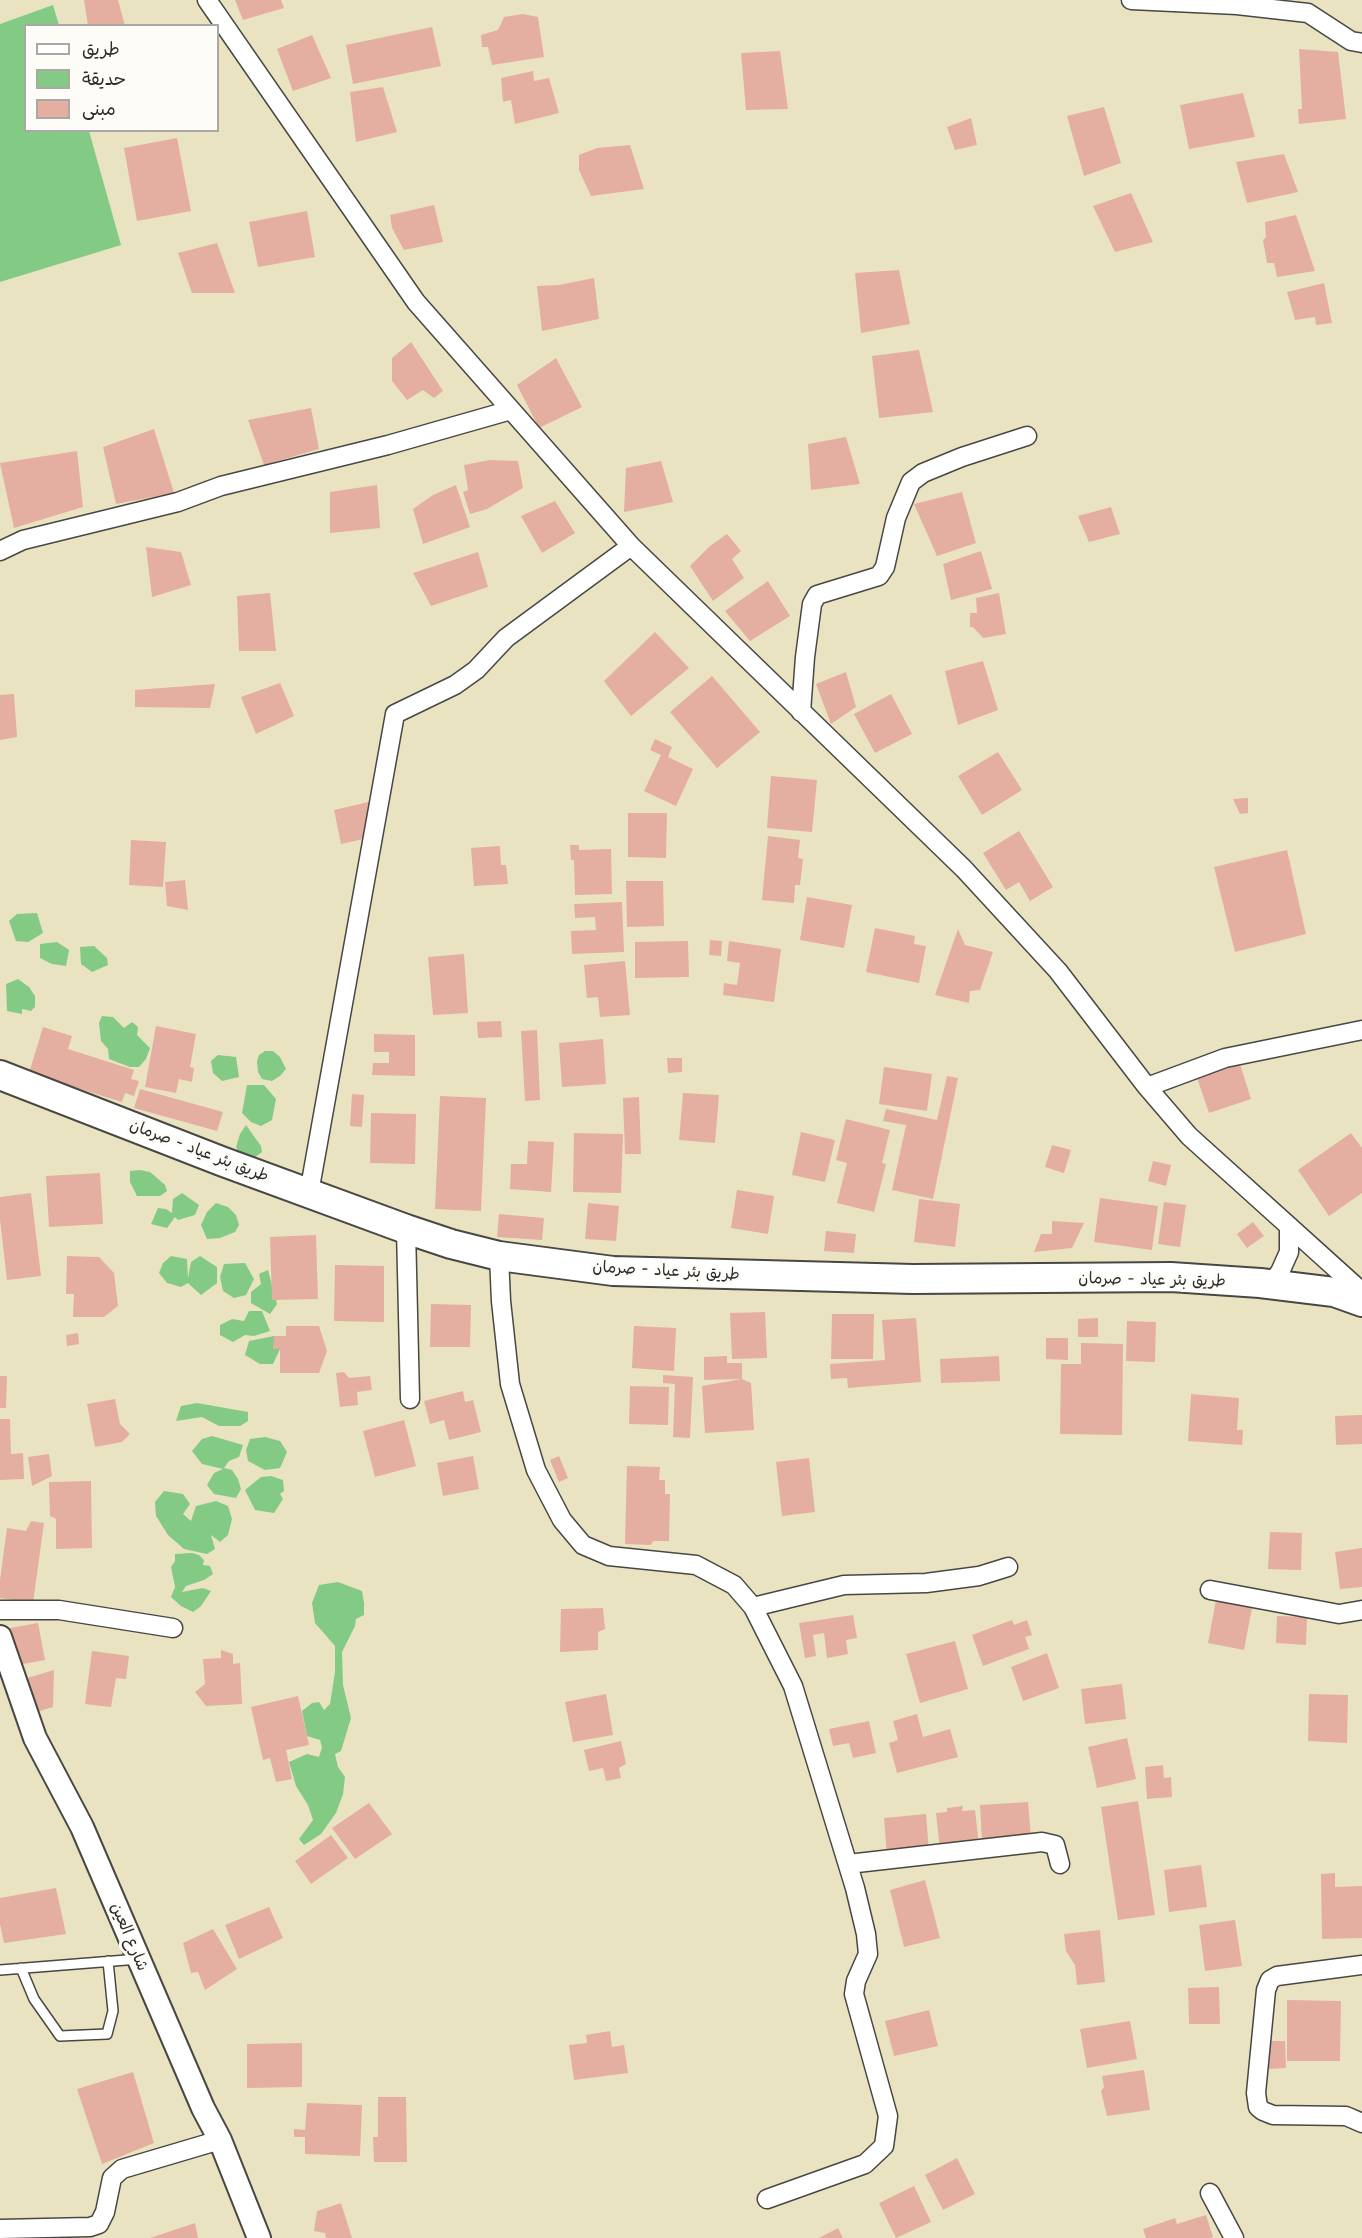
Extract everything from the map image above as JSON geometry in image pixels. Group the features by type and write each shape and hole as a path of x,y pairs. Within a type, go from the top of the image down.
{"highway":[{"name":"طريق بئر عياد - صرمان","path":"0,1075 406,1229 451,1244 499,1256 614,1271 913,1279 1171,1277 1270,1284 1334,1292 1362,1302"}],"street":[{"path":"207,0 416,302 631,546 964,868 1058,971 1147,1087 1189,1136 1362,1292"},
{"path":"1131,0 1237,5 1308,13 1351,41 1362,43"},
{"path":"0,551 23,540 178,502 221,486 388,445 511,410"},
{"path":"801,712 812,604 817,595 879,576 885,567 896,518 911,482 923,473 962,457 1027,436"},
{"path":"309,1193 395,714 455,684 476,670 506,638 631,546"},
{"path":"1147,1087 1225,1058 1362,1030"},
{"path":"1270,1284 1280,1272 1289,1252 1289,1226"},
{"path":"406,1229 410,1399"},
{"path":"499,1256 501,1301 510,1384 536,1470 562,1520 583,1545 609,1556 696,1565 735,1585 753,1606 793,1686 848,1864 866,1934 868,1954 856,1981 854,1994 888,2116 884,2146 865,2164 767,2199"},
{"path":"753,1606 844,1584 926,1583 979,1576 1008,1567"},
{"path":"1210,1590 1339,1614 1362,1610"},
{"path":"0,1610 58,1610 173,1628"},
{"name":"شارع العين","path":"0,1637 35,1738 82,1827 203,2108 220,2140 259,2238"},
{"path":"848,1864 1042,1842 1055,1845 1060,1864"},
{"path":"1362,1965 1277,1976 1270,1980 1266,1990 1256,2093 1258,2107 1273,2115 1346,2116 1362,2123"},
{"path":"0,2229 90,2227 99,2224 107,2205 112,2178 122,2169 220,2140"},
{"path":"1210,2193 1234,2238"}],"lane":[{"path":"0,1970 139,1959"},
{"path":"21,1968 34,1999 60,2036 107,2034 113,2011 108,1961"}],"green space":[{"path":"53,5 59,24 24,24 24,132 89,132 121,245 0,282 0,24"},
{"path":"37,913 43,933 28,942 16,941 9,921 17,914"},
{"path":"57,942 69,950 66,966 52,964 40,958 40,944"},
{"path":"94,946 107,958 108,965 92,972 81,964 80,947"},
{"path":"18,979 29,987 35,996 35,1007 31,1011 22,1009 22,1014 7,1011 6,984"},
{"path":"102,1016 113,1017 124,1028 132,1022 138,1027 137,1035 150,1048 146,1059 139,1067 130,1067 109,1059 108,1049 101,1041 99,1023"},
{"path":"265,1051 273,1051 280,1057 286,1069 272,1081 262,1079 258,1072 259,1055"},
{"path":"218,1055 236,1057 239,1077 222,1081 213,1073 211,1061"},
{"path":"247,1085 264,1085 276,1099 272,1120 261,1126 251,1122 242,1113"},
{"path":"246,1125 261,1146 262,1152 254,1158 243,1161 236,1147"},
{"path":"130,1171 150,1172 165,1185 167,1191 160,1196 137,1196 130,1182"},
{"path":"182,1193 199,1205 195,1215 178,1220 175,1217 167,1228 151,1224 158,1208 172,1213 173,1199"},
{"path":"216,1203 228,1207 236,1215 239,1225 235,1232 220,1238 207,1239 201,1225 207,1212"},
{"path":"171,1256 187,1259 188,1278 191,1262 200,1256 217,1267 217,1283 201,1295 188,1283 181,1287 167,1283 159,1273 163,1263"},
{"path":"245,1263 254,1279 246,1295 234,1298 223,1291 220,1277 224,1264"},
{"path":"268,1270 277,1304 270,1314 251,1303 251,1292 261,1284 259,1274"},
{"path":"249,1311 262,1311 270,1331 254,1336 245,1335 233,1342 220,1335 220,1325 232,1319 244,1321"},
{"path":"274,1336 280,1349 273,1364 260,1364 245,1355 249,1341"},
{"path":"197,1403 248,1412 248,1421 240,1426 219,1426 202,1417 176,1421 181,1406"},
{"path":"212,1436 243,1445 239,1457 229,1461 224,1468 232,1470 238,1479 241,1489 236,1498 214,1494 207,1485 214,1473 223,1469 202,1464 192,1451 202,1439"},
{"path":"265,1437 280,1441 287,1452 280,1468 265,1470 248,1461 246,1450 250,1439"},
{"path":"271,1476 283,1480 284,1491 280,1494 283,1499 274,1513 255,1510 245,1490 261,1477"},
{"path":"164,1491 183,1494 190,1504 183,1514 191,1521 196,1506 216,1501 228,1506 232,1519 228,1535 220,1542 211,1535 215,1549 207,1554 184,1549 168,1535 156,1516 155,1502"},
{"path":"192,1553 204,1560 203,1565 210,1566 213,1574 204,1580 186,1586 182,1592 203,1588 211,1591 201,1606 193,1612 181,1606 171,1597 175,1587 171,1567 175,1561 175,1554"},
{"path":"338,1582 362,1591 364,1603 364,1615 356,1619 355,1626 342,1652 343,1685 351,1718 341,1751 335,1754 338,1767 345,1777 343,1794 336,1813 321,1834 304,1845 299,1839 313,1820 308,1805 296,1786 289,1762 307,1754 319,1757 322,1747 320,1740 307,1736 302,1711 312,1703 319,1702 324,1710 330,1704 335,1672 335,1646 315,1623 312,1603 319,1585"}],"building":[{"path":"84,0 118,0 124,24 88,24"},
{"path":"235,0 281,0 284,8 243,20"},
{"path":"523,14 538,17 544,57 492,65 488,47 482,47 481,35 498,30 504,17"},
{"path":"432,27 441,66 353,84 346,45"},
{"path":"312,35 331,78 293,91 277,49"},
{"path":"1299,49 1338,52 1346,119 1299,124 1298,109 1302,109"},
{"path":"780,51 788,109 746,110 741,53"},
{"path":"533,71 534,81 549,78 559,113 515,124 511,100 503,102 501,78"},
{"path":"383,87 397,132 356,142 350,92"},
{"path":"1243,93 1255,137 1189,149 1180,105"},
{"path":"1104,107 1121,163 1084,176 1067,116"},
{"path":"971,118 977,145 955,150 947,127"},
{"path":"177,138 191,211 137,221 124,148"},
{"path":"630,145 644,189 591,196 579,170 579,155 597,148"},
{"path":"1284,154 1298,192 1247,203 1236,162"},
{"path":"1131,193 1153,242 1115,252 1093,206"},
{"path":"434,205 443,242 404,250 392,228 390,215"},
{"path":"307,211 315,257 258,267 249,222"},
{"path":"1296,215 1315,271 1277,277 1274,263 1267,263 1263,240 1266,237 1265,222"},
{"path":"217,243 235,293 192,293 178,253"},
{"path":"899,270 910,324 861,333 855,273"},
{"path":"594,278 599,319 542,331 537,286 559,285"},
{"path":"1324,283 1332,323 1316,325 1315,317 1295,320 1287,292"},
{"path":"411,342 443,391 434,398 423,390 407,400 392,381 392,358"},
{"path":"919,350 933,412 879,418 872,356"},
{"path":"556,358 582,407 539,428 517,385"},
{"path":"311,408 319,449 264,465 248,420"},
{"path":"154,429 174,493 116,504 103,447"},
{"path":"846,437 860,484 811,490 808,444"},
{"path":"77,451 83,507 14,528 0,463"},
{"path":"490,460 518,461 523,488 487,509 470,514 463,492 468,490 464,465"},
{"path":"661,461 673,502 624,512 626,468"},
{"path":"377,485 380,528 330,533 330,492"},
{"path":"456,485 470,527 423,544 413,509 433,495"},
{"path":"962,492 976,543 937,556 914,504"},
{"path":"555,501 575,533 542,553 521,516"},
{"path":"1111,507 1120,534 1089,542 1078,516"},
{"path":"727,534 741,551 732,559 744,578 713,601 690,566 710,546"},
{"path":"146,547 181,552 191,585 152,597"},
{"path":"981,551 992,589 951,600 943,564"},
{"path":"478,552 488,587 431,606 413,573"},
{"path":"768,581 790,616 750,641 725,611"},
{"path":"270,593 276,651 239,651 237,596"},
{"path":"999,593 1006,634 983,638 973,627 970,627 970,613 977,613 976,598"},
{"path":"655,632 689,668 631,716 604,681"},
{"path":"983,661 998,710 958,725 945,671"},
{"path":"846,672 856,707 831,724 816,684"},
{"path":"712,676 760,732 717,768 670,712"},
{"path":"280,683 294,716 256,734 241,697"},
{"path":"215,684 210,708 135,707 135,690"},
{"path":"14,694 17,737 0,740 0,695"},
{"path":"891,694 912,734 875,753 854,714"},
{"path":"655,739 672,747 668,757 693,769 676,806 644,791 661,755 650,750"},
{"path":"998,752 1022,790 982,815 958,776"},
{"path":"771,776 817,780 812,832 767,828"},
{"path":"1248,798 1248,813 1240,814 1233,799"},
{"path":"373,801 381,835 341,844 334,810"},
{"path":"628,813 667,813 666,858 628,857"},
{"path":"1019,831 1053,887 1030,901 1019,882 1006,890 983,853"},
{"path":"768,836 800,840 798,858 803,859 800,885 795,885 794,903 762,900"},
{"path":"131,840 166,842 163,887 129,885"},
{"path":"570,845 579,845 579,850 611,849 612,894 575,895 574,860 571,860"},
{"path":"500,846 501,865 506,865 508,884 474,886 471,848"},
{"path":"1287,850 1306,934 1235,952 1214,867"},
{"path":"185,880 188,910 167,906 165,882"},
{"path":"626,881 663,881 664,926 627,927"},
{"path":"807,897 852,905 844,948 800,940"},
{"path":"622,902 624,952 572,954 571,931 596,930 595,917 575,918 574,904"},
{"path":"875,928 915,936 914,944 926,946 919,983 866,972"},
{"path":"958,929 965,945 993,952 980,990 970,991 969,1003 935,995"},
{"path":"710,940 722,941 721,956 709,955"},
{"path":"688,941 689,977 635,978 635,942"},
{"path":"729,941 781,949 774,1002 723,995 724,983 737,985 740,963 727,961"},
{"path":"464,954 468,1013 433,1015 428,957"},
{"path":"625,961 630,1015 600,1017 598,997 587,998 584,965"},
{"path":"501,1021 502,1037 478,1038 477,1022"},
{"path":"156,1026 196,1034 190,1067 194,1068 192,1082 179,1079 176,1093 145,1087"},
{"path":"43,1027 72,1036 68,1049 134,1070 131,1079 139,1081 134,1096 125,1093 122,1102 29,1073"},
{"path":"537,1030 540,1100 525,1101 521,1031"},
{"path":"374,1034 415,1035 415,1076 372,1075 373,1063 389,1063 389,1052 374,1052"},
{"path":"603,1039 606,1084 562,1087 559,1043"},
{"path":"667,1058 682,1058 682,1072 668,1073"},
{"path":"1238,1058 1251,1099 1209,1113 1195,1072"},
{"path":"884,1067 932,1074 927,1111 879,1104"},
{"path":"947,1076 958,1078 933,1199 892,1190 906,1125 883,1121 886,1109 937,1120"},
{"path":"140,1089 223,1112 217,1131 134,1108"},
{"path":"683,1093 719,1095 715,1143 679,1140"},
{"path":"352,1094 364,1095 362,1127 350,1126"},
{"path":"440,1096 486,1098 481,1211 435,1209"},
{"path":"639,1097 641,1154 625,1154 623,1098"},
{"path":"371,1113 416,1114 415,1164 370,1163"},
{"path":"846,1119 890,1130 882,1163 886,1164 874,1212 837,1203 847,1163 836,1160"},
{"path":"801,1132 835,1140 825,1182 792,1175"},
{"path":"574,1133 623,1134 621,1193 573,1192"},
{"path":"1351,1133 1362,1148 1362,1193 1329,1216 1298,1170"},
{"path":"528,1141 554,1142 551,1192 510,1189 511,1164 527,1164"},
{"path":"1052,1145 1071,1150 1064,1173 1045,1167"},
{"path":"1153,1161 1171,1165 1166,1186 1148,1181"},
{"path":"100,1173 103,1224 49,1227 46,1176"},
{"path":"737,1190 774,1196 768,1234 731,1228"},
{"path":"31,1193 41,1276 7,1280 0,1220 0,1197"},
{"path":"1100,1198 1158,1206 1152,1250 1094,1242"},
{"path":"919,1199 960,1204 955,1247 914,1242"},
{"path":"1164,1202 1186,1205 1180,1247 1158,1244"},
{"path":"588,1203 619,1206 616,1241 585,1239"},
{"path":"499,1214 544,1218 542,1240 497,1237"},
{"path":"1052,1221 1084,1223 1072,1248 1034,1252 1041,1234 1052,1234"},
{"path":"1253,1222 1264,1236 1247,1248 1237,1234"},
{"path":"826,1231 856,1234 854,1253 824,1251"},
{"path":"316,1235 318,1299 272,1300 270,1237"},
{"path":"67,1256 99,1257 114,1273 118,1306 104,1317 73,1317 74,1294 66,1294"},
{"path":"335,1265 384,1266 384,1322 334,1321"},
{"path":"431,1304 471,1305 470,1347 430,1347"},
{"path":"765,1312 767,1358 732,1359 730,1313"},
{"path":"832,1314 874,1314 873,1359 831,1359"},
{"path":"916,1318 921,1382 848,1388 847,1378 831,1379 830,1364 885,1360 882,1320"},
{"path":"1098,1318 1098,1337 1078,1337 1078,1319"},
{"path":"1127,1321 1156,1322 1155,1362 1126,1361"},
{"path":"286,1326 319,1326 327,1351 319,1373 280,1373 280,1349 273,1349 274,1336 286,1336"},
{"path":"634,1326 676,1328 674,1371 632,1368"},
{"path":"78,1333 79,1344 67,1346 66,1335"},
{"path":"1046,1338 1068,1338 1068,1360 1046,1359"},
{"path":"1081,1343 1123,1344 1122,1435 1060,1434 1061,1364 1081,1364"},
{"path":"727,1356 727,1363 742,1363 742,1379 704,1380 704,1357"},
{"path":"999,1356 1000,1381 941,1383 940,1359"},
{"path":"344,1372 349,1378 370,1376 372,1390 357,1392 358,1405 340,1407 336,1373"},
{"path":"663,1375 693,1377 690,1438 673,1437 675,1384 663,1383"},
{"path":"0,1376 7,1376 6,1408 0,1408"},
{"path":"742,1379 751,1383 754,1430 705,1433 702,1386"},
{"path":"630,1386 669,1387 668,1425 629,1424"},
{"path":"463,1391 465,1402 473,1400 481,1432 449,1440 444,1420 430,1424 424,1401"},
{"path":"1191,1394 1239,1398 1237,1430 1243,1430 1242,1445 1188,1441"},
{"path":"115,1399 120,1424 130,1434 122,1442 95,1447 87,1404"},
{"path":"1362,1415 1362,1444 1336,1445 1335,1416"},
{"path":"0,1419 10,1419 11,1454 23,1453 24,1479 0,1480"},
{"path":"404,1420 416,1466 375,1477 363,1431"},
{"path":"49,1454 52,1476 32,1486 28,1457"},
{"path":"473,1456 479,1489 443,1496 437,1463"},
{"path":"559,1456 568,1478 559,1482 550,1460"},
{"path":"809,1458 815,1512 782,1516 776,1462"},
{"path":"627,1466 660,1467 659,1480 665,1480 665,1494 670,1494 669,1541 653,1541 651,1545 625,1544"},
{"path":"91,1481 92,1548 56,1549 56,1519 50,1516 49,1482"},
{"path":"31,1521 44,1523 33,1603 0,1598 7,1528 26,1531"},
{"path":"1270,1532 1302,1533 1301,1570 1268,1569"},
{"path":"1362,1548 1362,1587 1340,1589 1335,1552"},
{"path":"1216,1600 1252,1608 1244,1650 1208,1643"},
{"path":"603,1608 605,1629 598,1632 598,1650 560,1652 561,1609"},
{"path":"853,1615 857,1638 846,1640 848,1654 827,1658 824,1633 813,1635 816,1656 805,1658 799,1623"},
{"path":"1277,1616 1307,1617 1306,1645 1276,1643"},
{"path":"1012,1620 1014,1625 1027,1620 1032,1635 1025,1637 1029,1649 983,1666 972,1635"},
{"path":"38,1623 45,1660 12,1666 5,1629"},
{"path":"955,1641 968,1689 920,1703 906,1654"},
{"path":"221,1650 233,1654 233,1664 240,1663 242,1704 206,1706 195,1692 205,1684 203,1659 221,1658"},
{"path":"92,1651 129,1656 126,1679 116,1678 111,1707 85,1704"},
{"path":"1047,1653 1059,1688 1023,1701 1011,1667"},
{"path":"54,1670 53,1707 33,1713 24,1679"},
{"path":"1122,1684 1126,1719 1085,1724 1081,1689"},
{"path":"606,1694 613,1735 573,1742 565,1702"},
{"path":"1309,1694 1348,1695 1347,1743 1308,1741"},
{"path":"298,1696 309,1745 286,1750 292,1779 276,1782 270,1758 263,1760 251,1707"},
{"path":"917,1714 923,1737 950,1729 958,1757 897,1773 889,1743 898,1740 893,1721"},
{"path":"869,1721 876,1753 853,1758 849,1743 833,1746 829,1729"},
{"path":"1127,1738 1136,1779 1097,1788 1088,1747"},
{"path":"621,1741 626,1764 619,1768 621,1778 606,1781 603,1768 589,1771 584,1750"},
{"path":"1163,1765 1164,1778 1171,1777 1172,1797 1147,1799 1145,1767"},
{"path":"1138,1801 1155,1915 1118,1920 1101,1807"},
{"path":"1028,1802 1031,1837 982,1840 980,1805"},
{"path":"369,1803 392,1834 355,1859 332,1828"},
{"path":"963,1806 962,1811 975,1810 979,1845 940,1850 936,1813 947,1812 947,1808"},
{"path":"926,1814 929,1852 887,1856 884,1818"},
{"path":"331,1835 348,1858 311,1884 295,1861"},
{"path":"1201,1865 1207,1907 1169,1912 1164,1870"},
{"path":"1335,1873 1335,1887 1362,1886 1362,1938 1322,1939 1321,1874"},
{"path":"925,1880 940,1938 904,1947 890,1890"},
{"path":"56,1888 66,1934 4,1943 0,1924 0,1898"},
{"path":"269,1907 283,1938 239,1959 225,1925"},
{"path":"1235,1920 1242,1966 1205,1971 1199,1925"},
{"path":"213,1929 237,1969 205,1990 198,1972 191,1973 183,1943"},
{"path":"1100,1930 1105,1982 1077,1985 1075,1965 1066,1951 1064,1934"},
{"path":"1219,1987 1220,2024 1189,2024 1188,1988"},
{"path":"1287,2000 1341,2001 1340,2061 1287,2061"},
{"path":"929,2010 938,2046 894,2056 885,2021"},
{"path":"1130,2021 1137,2059 1087,2068 1080,2029"},
{"path":"610,2031 612,2047 624,2045 628,2073 574,2080 569,2045 587,2043 586,2035"},
{"path":"1268,2041 1285,2041 1286,2068 1269,2069"},
{"path":"302,2043 302,2087 247,2088 247,2044"},
{"path":"1144,2070 1150,2110 1107,2116 1101,2091 1104,2087 1102,2076"},
{"path":"133,2072 154,2143 102,2164 77,2089"},
{"path":"378,2097 406,2097 407,2162 374,2162 373,2137 378,2137"},
{"path":"307,2103 362,2105 360,2156 305,2154 305,2137 294,2137 294,2129 305,2130"},
{"path":"957,2158 975,2194 943,2210 925,2175"},
{"path":"914,2186 931,2222 896,2238 879,2203"},
{"path":"341,2203 352,2238 326,2238 325,2233 314,2231 317,2211"},
{"path":"1206,2215 1213,2237 1210,2238 1146,2238 1143,2229 1175,2218 1177,2224"},
{"path":"195,2223 198,2238 150,2238"},
{"path":"838,2228 843,2238 819,2238"}]}
